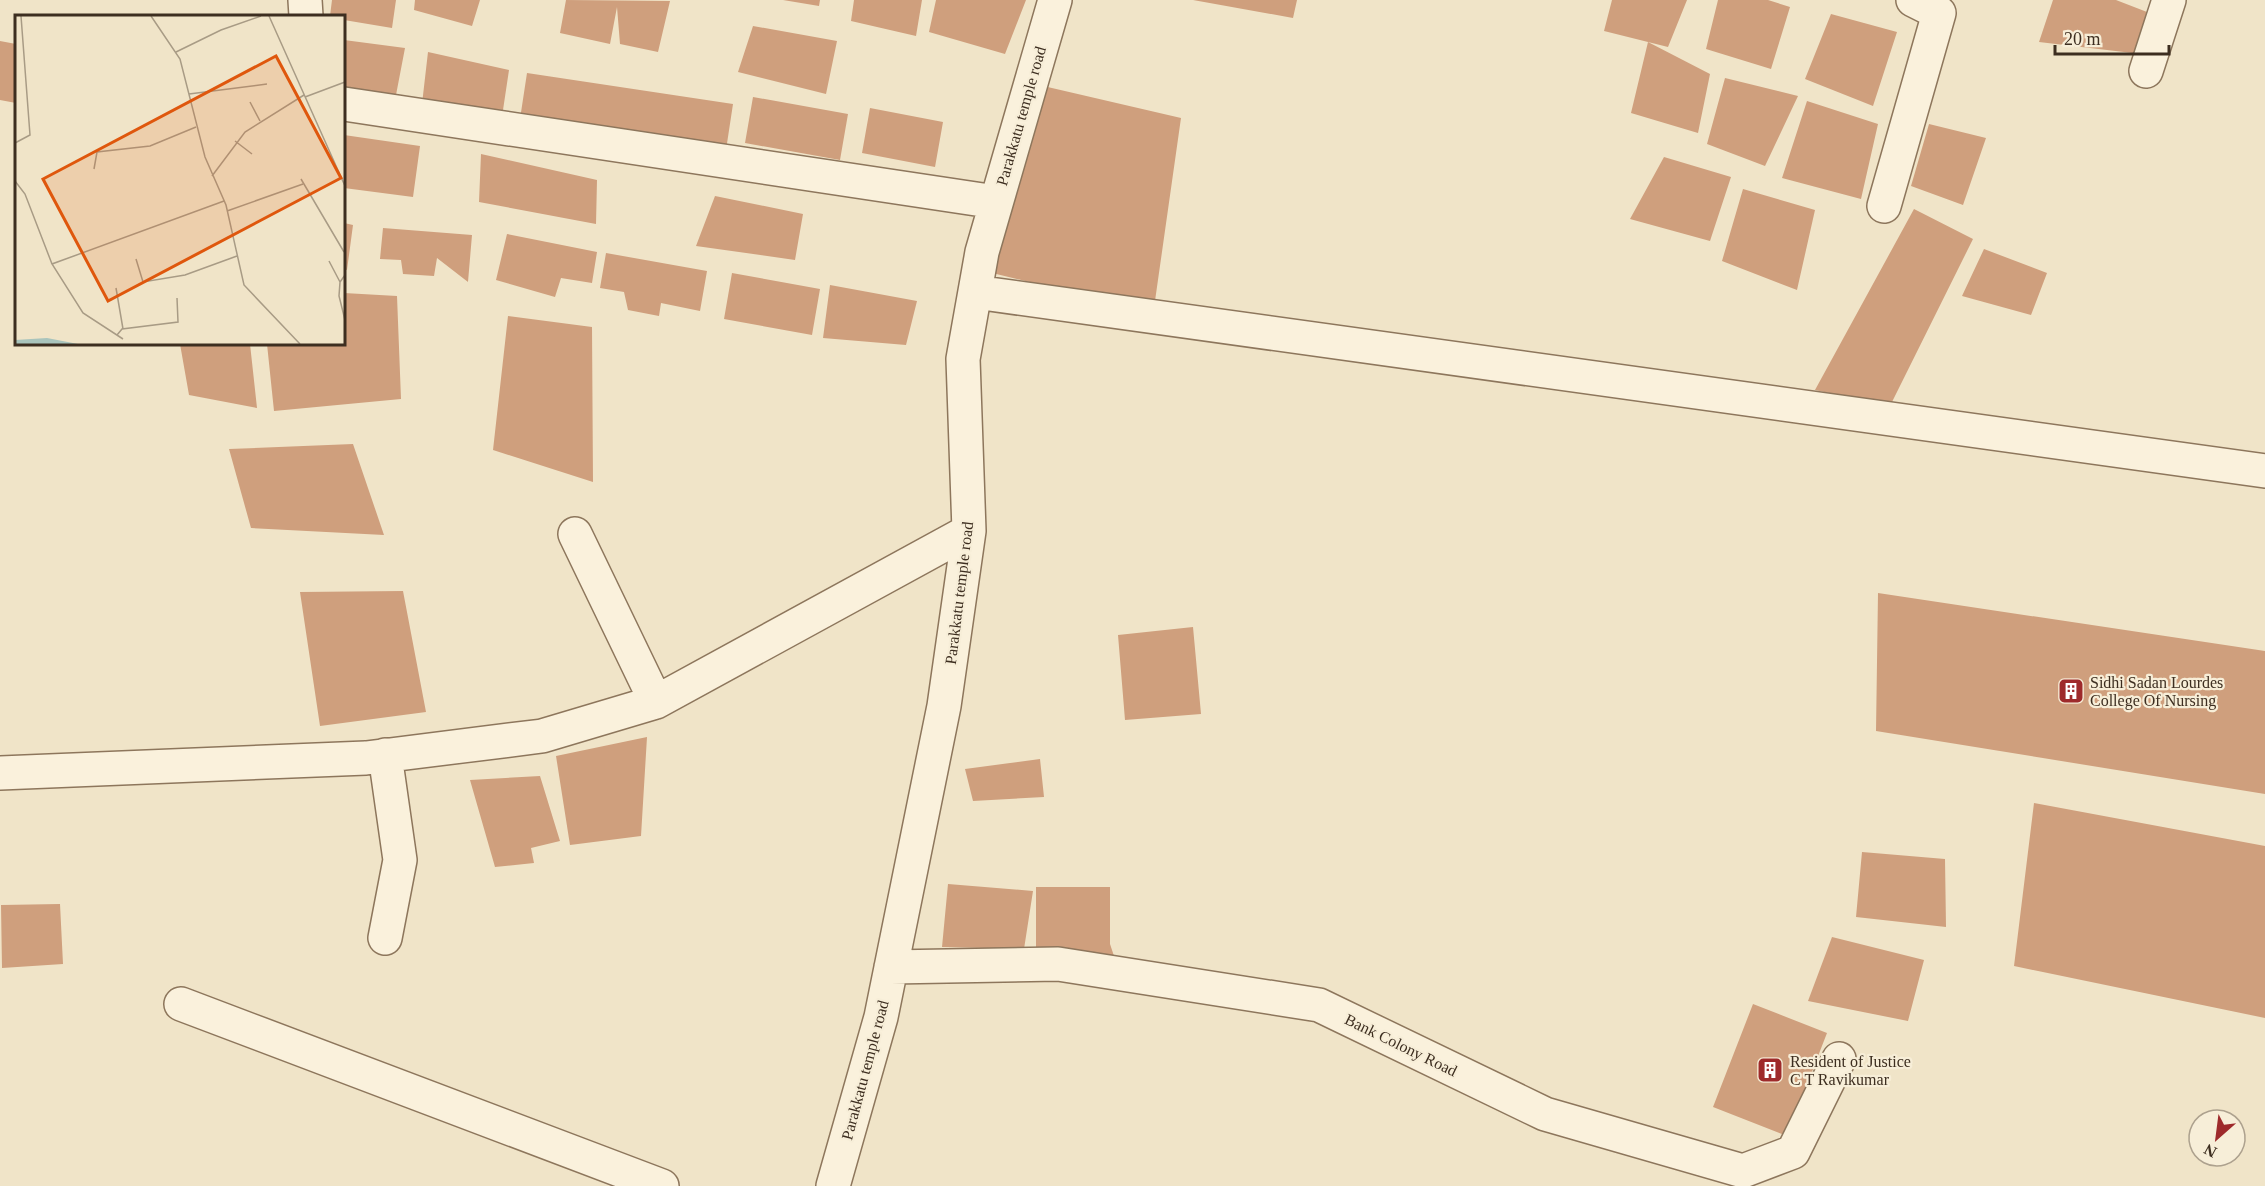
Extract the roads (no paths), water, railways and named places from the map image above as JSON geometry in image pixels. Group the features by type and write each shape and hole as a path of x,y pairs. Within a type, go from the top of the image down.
{"street":[{"path":"305,0 306,15"},
{"name":"Parakkatu temple road","path":"833,1186 881,1017 944,706 969,531 963,358 981,252 1055,0"},
{"path":"1884,206 1939,13 1914,0"},
{"path":"2146,71 2169,0"},
{"path":"345,104 996,202"},
{"path":"975,292 2265,471"},
{"path":"0,773 385,755 542,736 656,702 969,531"},
{"path":"575,534 656,702"},
{"path":"384,938 400,860 385,755"},
{"name":"Bank Colony Road","path":"891,967 1058,964 1319,1005 1545,1114 1743,1171 1792,1152 1839,1059"},
{"path":"181,1004 662,1186"}],"place":[{"name":"Sidhi Sadan Lourdes College Of Nursing","path":"2071,691"},
{"name":"Resident of Justice C T Ravikumar","path":"1770,1070"}]}
